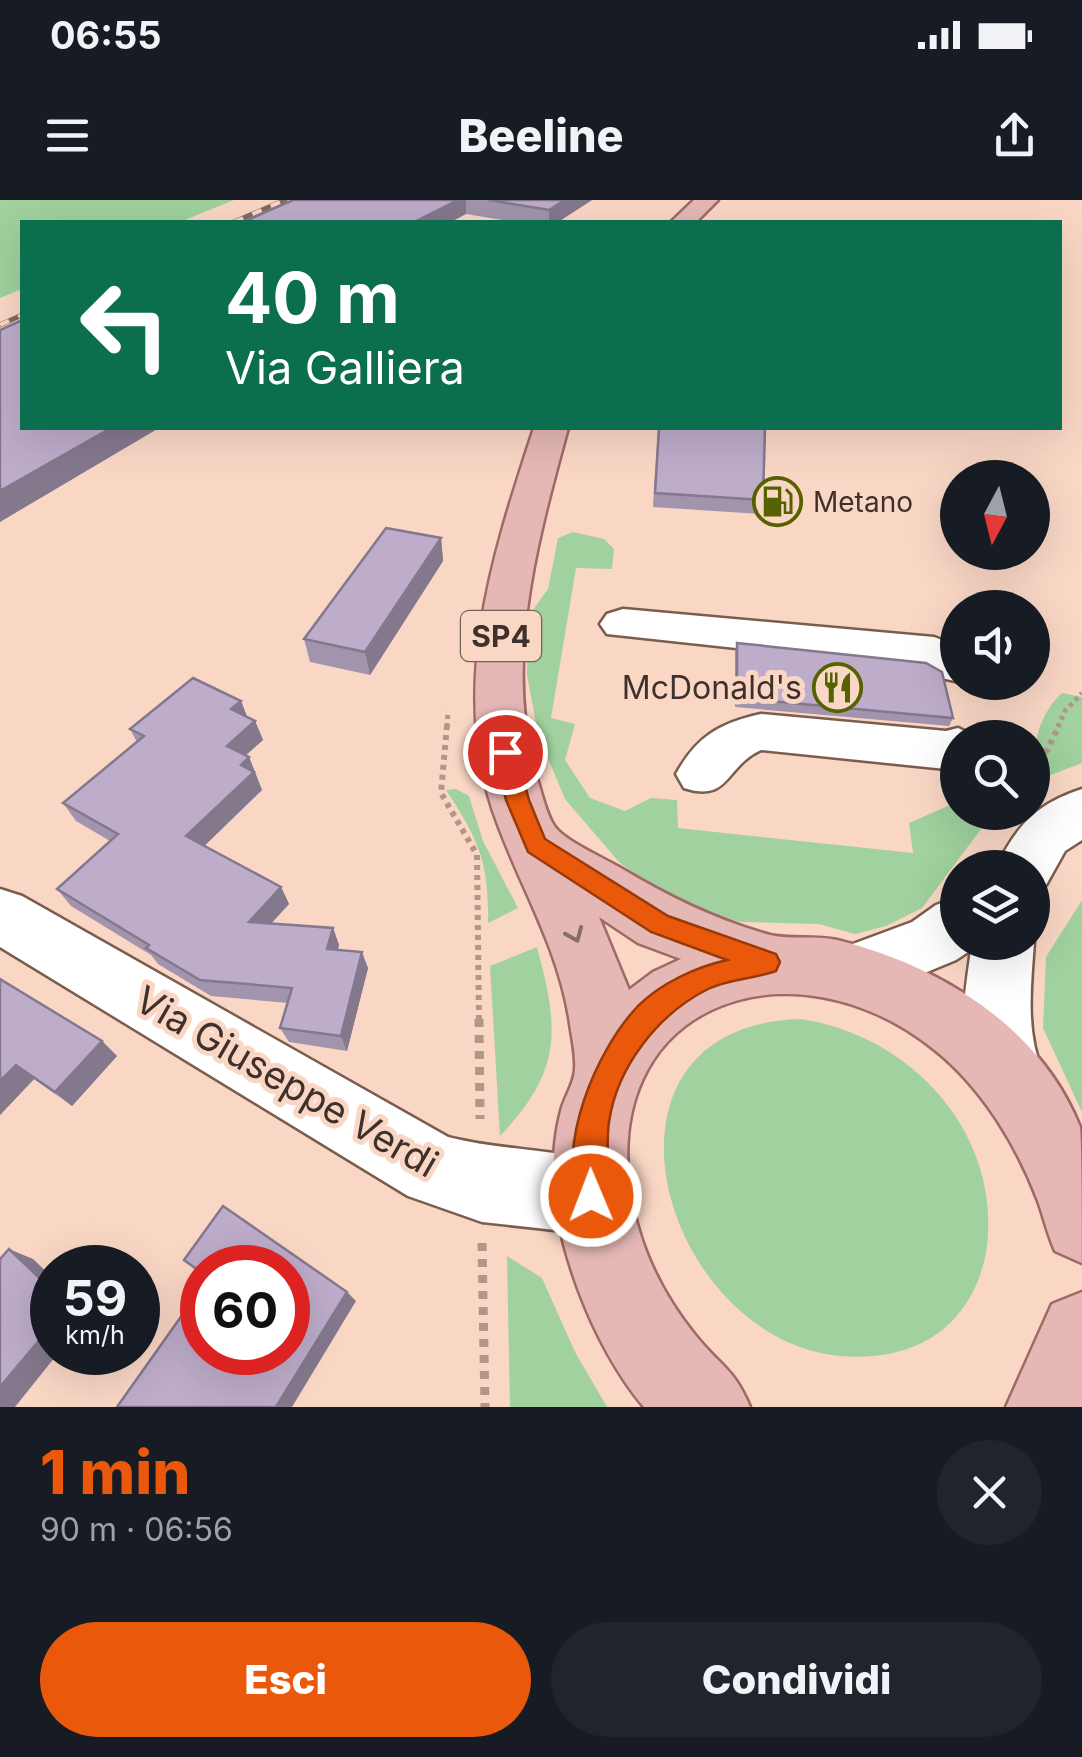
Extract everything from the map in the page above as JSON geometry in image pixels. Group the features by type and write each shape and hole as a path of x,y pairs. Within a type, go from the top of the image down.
{"main road":[{"path":"685,220 706,200"},
{"name":"SP4","path":"507,850 508,772 499,649 525,514 550,430"},
{"path":"507,850 660,924 766,962"},
{"path":"507,850 594,979 610,1069"},
{"path":"674,1389 612,1275 591,1196 590,1149 596,1106 610,1069 649,1014 703,978 766,962 810,962 856,972 911,994 962,1028 1008,1073 1036,1110 1082,1224"}],"street":[{"path":"622,624 940,656"},
{"path":"703,774 717,750 735,738 761,732 940,749"},
{"path":"1036,850 1045,835 1082,811"},
{"name":"Via Giuseppe Verdi","path":"0,915 434,1170 482,1184 591,1196"},
{"path":"856,972 940,936"},
{"path":"1001,960 996,1000 1000,1065 1008,1073"}],"path":[{"path":"1050,749 1065,705 1082,693"},
{"path":"481,1130 507,850"},
{"path":"482,1241 485,1407"}],"green space":[{"path":"0,200 234,200 185,220 20,220 20,290 0,298"},
{"path":"573,532 604,539 614,549 612,569 576,568 551,718 575,724 565,760 590,798 625,811 651,798 677,800 678,828 913,853 909,823 940,809 940,830 980,830 965,850 940,850 940,884 922,908 886,926 855,934 819,924 741,922 700,912 656,890 619,862 565,799 538,734 527,675 528,617 548,589 558,538"},
{"path":"1062,693 1082,697 1082,763 1050,775 1050,720 1043,720"},
{"path":"456,789 469,796 483,841 518,908 488,923 480,853 446,790"},
{"path":"1082,900 1082,1112 1043,1028 1046,960 1050,960 1050,951"},
{"path":"537,947 549,1002 550,1048 535,1090 500,1136 490,966"},
{"path":"800,1019 840,1029 877,1045 911,1068 940,1095 963,1128 979,1164 987,1204 987,1246 978,1282 950,1323 930,1339 906,1349 880,1355 840,1356 777,1337 726,1297 688,1243 667,1183 666,1124 685,1072 729,1035"},
{"path":"507,1256 542,1278 575,1352 607,1407 510,1407"}],"building":[{"path":"293,200 458,200 418,220 248,220"},
{"path":"489,200 565,200 549,210"},
{"path":"20,321 20,430 107,430 0,491 0,330"},
{"path":"659,430 765,430 763,500 655,493"},
{"path":"386,528 441,538 365,652 304,639"},
{"name":"McDonald's","path":"737,643 926,663 940,671 940,700 949,700 953,718 737,698"},
{"path":"193,678 241,701 231,709 255,721 227,746 249,757 241,765 254,772 186,836 281,887 249,922 333,928 327,949 362,952 341,1036 280,1028 292,988 200,980 57,889 118,834 63,803 144,736 130,729"},
{"path":"0,979 102,1041 55,1092 16,1065 0,1081"},
{"path":"223,1206 279,1245 195,1245"},
{"path":"9,1249 30,1269 30,1351 0,1387 0,1259"},
{"path":"310,1266 347,1292 310,1352"},
{"path":"180,1318 180,1375 296,1375 276,1407 117,1407 140,1375 160,1375 160,1346"}],"railway":[{"path":"239,220 285,200"},
{"path":"0,325 20,316"}],"place":[{"name":"Metano","path":"778,502"},
{"name":"McDonald's","path":"837,687"}],"route":[{"path":"505,752 517,800 536,846 660,924 766,962 703,978 649,1014 610,1069 596,1106 590,1149 591,1196"}]}
